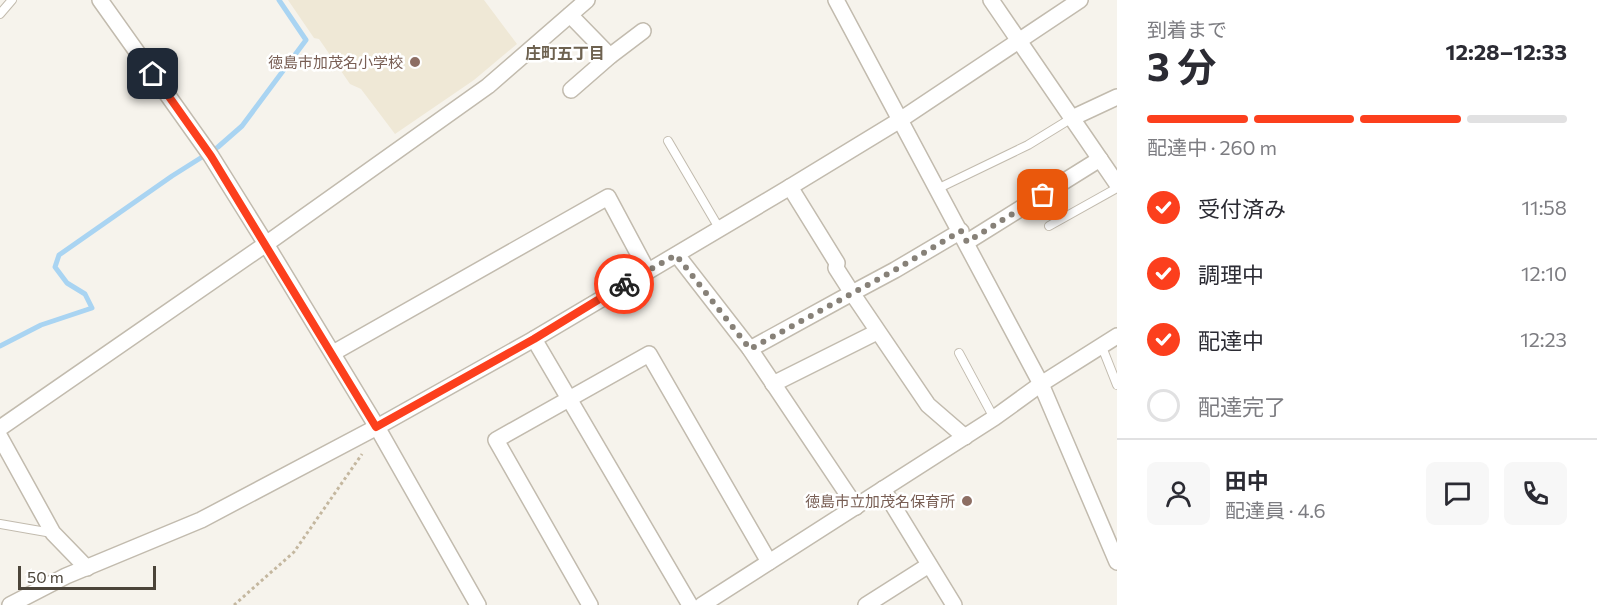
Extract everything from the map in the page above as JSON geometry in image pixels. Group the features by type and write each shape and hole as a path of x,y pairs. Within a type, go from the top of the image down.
{"street":[{"path":"100,0 208,152 266,244 333,353 478,605"},
{"path":"0,428 266,244 488,86 587,0"},
{"path":"836,0 1041,384 1117,562"},
{"path":"991,0 1117,186"},
{"path":"10,605 87,568 201,520 376,427 534,339 900,120 1080,0"},
{"path":"570,15 610,56"},
{"path":"571,90 643,31"},
{"path":"1072,117 1117,98"},
{"path":"750,349 895,270 964,237 1100,159"},
{"path":"790,187 837,263 836,268 877,332 928,405 964,437"},
{"path":"333,353 608,197 647,270"},
{"path":"676,255 750,349 856,507"},
{"path":"773,384 877,332"},
{"path":"702,605 994,418 1041,384 1117,336"},
{"path":"534,339 690,605"},
{"path":"590,605 496,440 649,354 769,562"},
{"path":"0,437 54,533 87,568"},
{"path":"883,489 954,605"},
{"path":"866,605 929,565"}],"lane":[{"path":"0,14 12,0"},
{"path":"937,189 1028,145 1072,117"},
{"path":"668,141 719,228"},
{"path":"1048,226 1117,186"},
{"path":"1102,347 1117,385"},
{"path":"958,353 994,418"},
{"path":"0,524 54,533"}],"path":[{"path":"234,605 294,552 368,446 376,427"}],"shaded area":[{"name":"徳島市加茂名小学校","path":"288,0 484,0 517,44 474,80 395,134 361,89 350,84"}],"waterway":[{"path":"0,346 41,325 92,308 85,294 67,283 55,267 59,255 172,176 218,147 242,126 306,40 279,0"}],"way so far":[{"path":"624,284 676,255 750,349 895,270 961,231 967,242 1043,195"}],"place":[{"name":"徳島市加茂名小学校","path":"415,62"},
{"name":"徳島市立加茂名保育所","path":"967,501"}],"district":[{"name":"庄町五丁目","path":"565,52"}],"route":[{"path":"153,74 211,156 376,427 534,339 624,284"}]}
